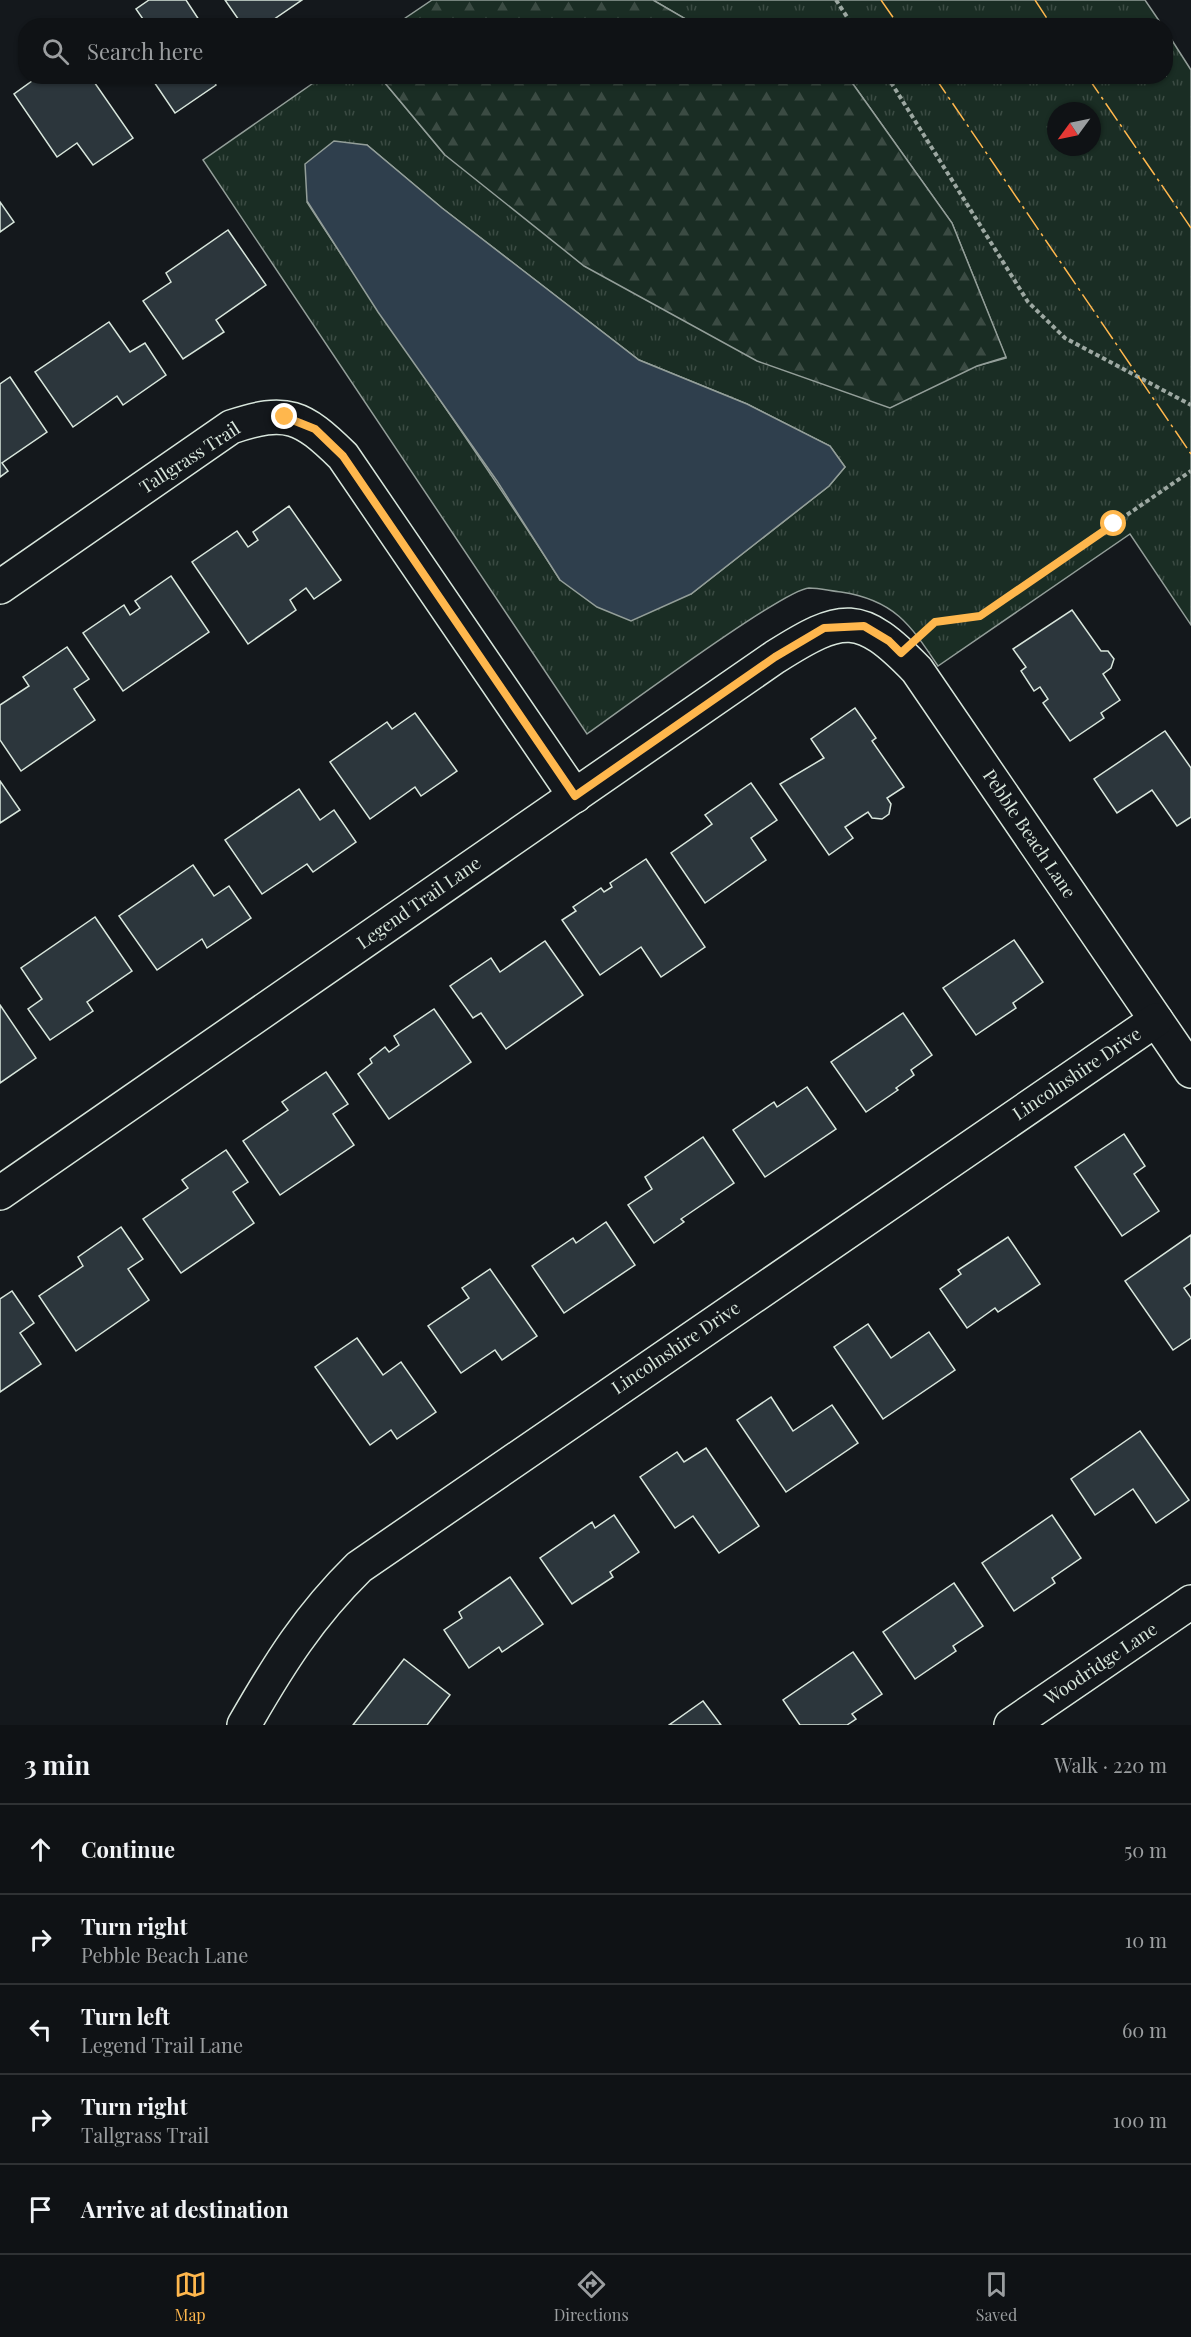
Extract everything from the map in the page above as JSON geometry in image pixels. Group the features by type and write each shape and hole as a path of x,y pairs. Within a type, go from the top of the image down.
{"street":[{"name":"Tallgrass Trail","path":"0,587 231,427 259,418 285,417 315,429 343,456 575,796"},
{"name":"Pebble Beach Lane","path":"844,626 864,626 889,641 917,670 1191,1071"},
{"name":"Legend Trail Lane","path":"0,1193 775,657 824,628 844,626"},
{"name":"Lincolnshire Drive","path":"244,1725 283,1656 328,1598 359,1567 1156,1020"},
{"name":"Woodridge Lane","path":"1011,1725 1191,1602"}],"path":[{"path":"836,0 848,18"},
{"path":"892,84 1028,302 1065,338 1191,405"},
{"path":"901,653 935,622 980,616 1191,471"}],"green space":[{"path":"432,0 653,0 684,18 405,18"},
{"path":"653,0 1145,0 1157,18 683,18"},
{"path":"1173,42 1191,70 1191,625 1130,534 938,666 909,626 888,608 859,596 809,588 768,608 736,629 587,734 203,160 312,84 386,84 445,155 977,366 1006,358 952,223 853,84 1173,84","holes":["367,145 442,208 639,360 747,404 830,446 845,467 829,486 691,594 560,580 307,202"]},
{"path":"386,84 853,84 952,223 1006,357 977,366 890,408 757,361 584,266 445,155"}],"water":[{"path":"334,141 367,145 442,208 639,360 747,404 830,446 845,467 829,486 691,594 631,621 597,607 560,580 497,481 378,312 307,201 305,164"}],"building":[{"path":"149,0 186,0 198,18 142,18 136,9"},
{"path":"225,0 302,0 276,18 237,18"},
{"path":"28,84 96,84 133,138 93,165 77,143 57,157 14,94"},
{"path":"155,84 215,84 216,85 175,113"},
{"path":"0,202 14,222 0,232"},
{"path":"228,230 266,285 216,320 224,332 183,359 143,301 171,282 166,273"},
{"path":"109,322 130,352 145,343 166,375 123,405 117,396 73,427 35,372"},
{"path":"10,377 47,432 2,463 8,471 0,477 0,384"},
{"path":"289,506 341,580 314,599 306,588 290,600 296,610 248,644 192,562 237,531 248,547 258,540 253,532"},
{"path":"171,576 209,632 123,691 83,633 124,605 130,615 140,608 135,601"},
{"path":"1072,610 1101,651 1108,651 1114,659 1111,668 1103,674 1120,700 1101,713 1104,718 1070,741 1043,703 1048,699 1040,687 1034,691 1021,671 1026,667 1013,649"},
{"path":"67,647 89,679 74,689 95,720 21,771 0,740 0,705 29,686 23,677"},
{"path":"855,708 876,738 872,741 904,787 887,798 891,804 889,814 882,819 872,818 868,812 845,827 853,838 829,855 780,784 824,758 811,739"},
{"path":"415,713 457,771 421,796 415,787 370,819 330,762 387,722 392,729"},
{"path":"1165,731 1191,768 1191,817 1177,826 1152,790 1117,813 1094,779"},
{"path":"0,781 20,810 0,823"},
{"path":"751,783 777,820 751,838 766,860 705,903 671,853 712,824 705,815"},
{"path":"299,789 320,820 334,810 356,842 313,872 307,864 262,894 225,840"},
{"path":"646,859 705,947 661,977 641,947 600,975 562,920 576,911 573,907 601,888 604,892 612,887 610,883"},
{"path":"193,865 214,896 229,886 251,918 207,948 202,939 157,970 119,916"},
{"path":"95,917 132,971 87,1002 93,1011 50,1040 28,1009 42,999 21,968"},
{"path":"1014,940 1043,982 1013,1003 1016,1008 976,1035 943,988"},
{"path":"545,941 583,995 506,1049 481,1013 473,1018 450,986 491,958 500,972"},
{"path":"0,1005 36,1058 0,1083"},
{"path":"434,1009 471,1062 389,1119 358,1074 372,1063 370,1059 385,1047 389,1052 399,1045 394,1036"},
{"path":"903,1013 932,1055 911,1070 914,1075 896,1088 898,1090 866,1112 831,1062"},
{"path":"326,1072 348,1104 333,1114 354,1145 280,1195 243,1141 288,1110 282,1102"},
{"path":"807,1087 836,1129 765,1177 733,1130 774,1102 777,1107"},
{"path":"1124,1134 1145,1166 1134,1174 1159,1211 1122,1236 1075,1167"},
{"path":"703,1137 734,1183 681,1219 684,1222 654,1243 628,1205 652,1189 645,1177"},
{"path":"226,1150 248,1182 233,1192 254,1223 181,1273 143,1219 188,1188 182,1180"},
{"path":"606,1222 635,1265 564,1313 532,1266 573,1238 576,1243"},
{"path":"121,1227 143,1259 128,1269 149,1300 76,1351 39,1296 83,1266 78,1257"},
{"path":"1191,1235 1191,1283 1184,1288 1191,1298 1191,1338 1173,1350 1125,1281"},
{"path":"1008,1237 1040,1284 998,1312 995,1308 967,1328 940,1289 961,1274 958,1270"},
{"path":"490,1269 537,1336 502,1360 495,1350 461,1373 428,1326 469,1298 462,1288"},
{"path":"12,1291 34,1323 20,1333 41,1364 0,1392 0,1299"},
{"path":"868,1324 891,1358 929,1332 955,1370 883,1419 834,1347"},
{"path":"357,1338 383,1375 401,1362 436,1412 397,1439 391,1430 370,1445 315,1367"},
{"path":"771,1397 793,1431 832,1405 858,1443 786,1492 737,1420"},
{"path":"1140,1431 1189,1500 1156,1523 1133,1489 1095,1515 1071,1479"},
{"path":"706,1448 759,1526 719,1553 693,1516 675,1528 640,1477 677,1452 684,1462"},
{"path":"614,1515 639,1552 610,1572 613,1577 572,1604 540,1558 592,1522 595,1528"},
{"path":"1052,1515 1081,1558 1052,1578 1055,1583 1014,1611 982,1563"},
{"path":"510,1577 543,1624 502,1652 499,1647 469,1668 444,1630 462,1618 459,1612"},
{"path":"954,1583 983,1626 953,1646 956,1651 915,1679 883,1632"},
{"path":"853,1652 882,1694 852,1714 856,1719 847,1725 800,1725 783,1700"},
{"path":"404,1659 450,1695 427,1725 353,1725"},
{"path":"703,1701 721,1725 669,1725"}],"power":[{"path":"881,0 893,18"},
{"path":"1035,0 1047,18"},
{"path":"939,84 1191,454"},
{"path":"1092,84 1191,228"}],"route":[{"path":"285,417 315,429 343,456 575,796 804,638 824,628 864,626 889,641 901,653 935,622 980,616 1114,524"}]}
